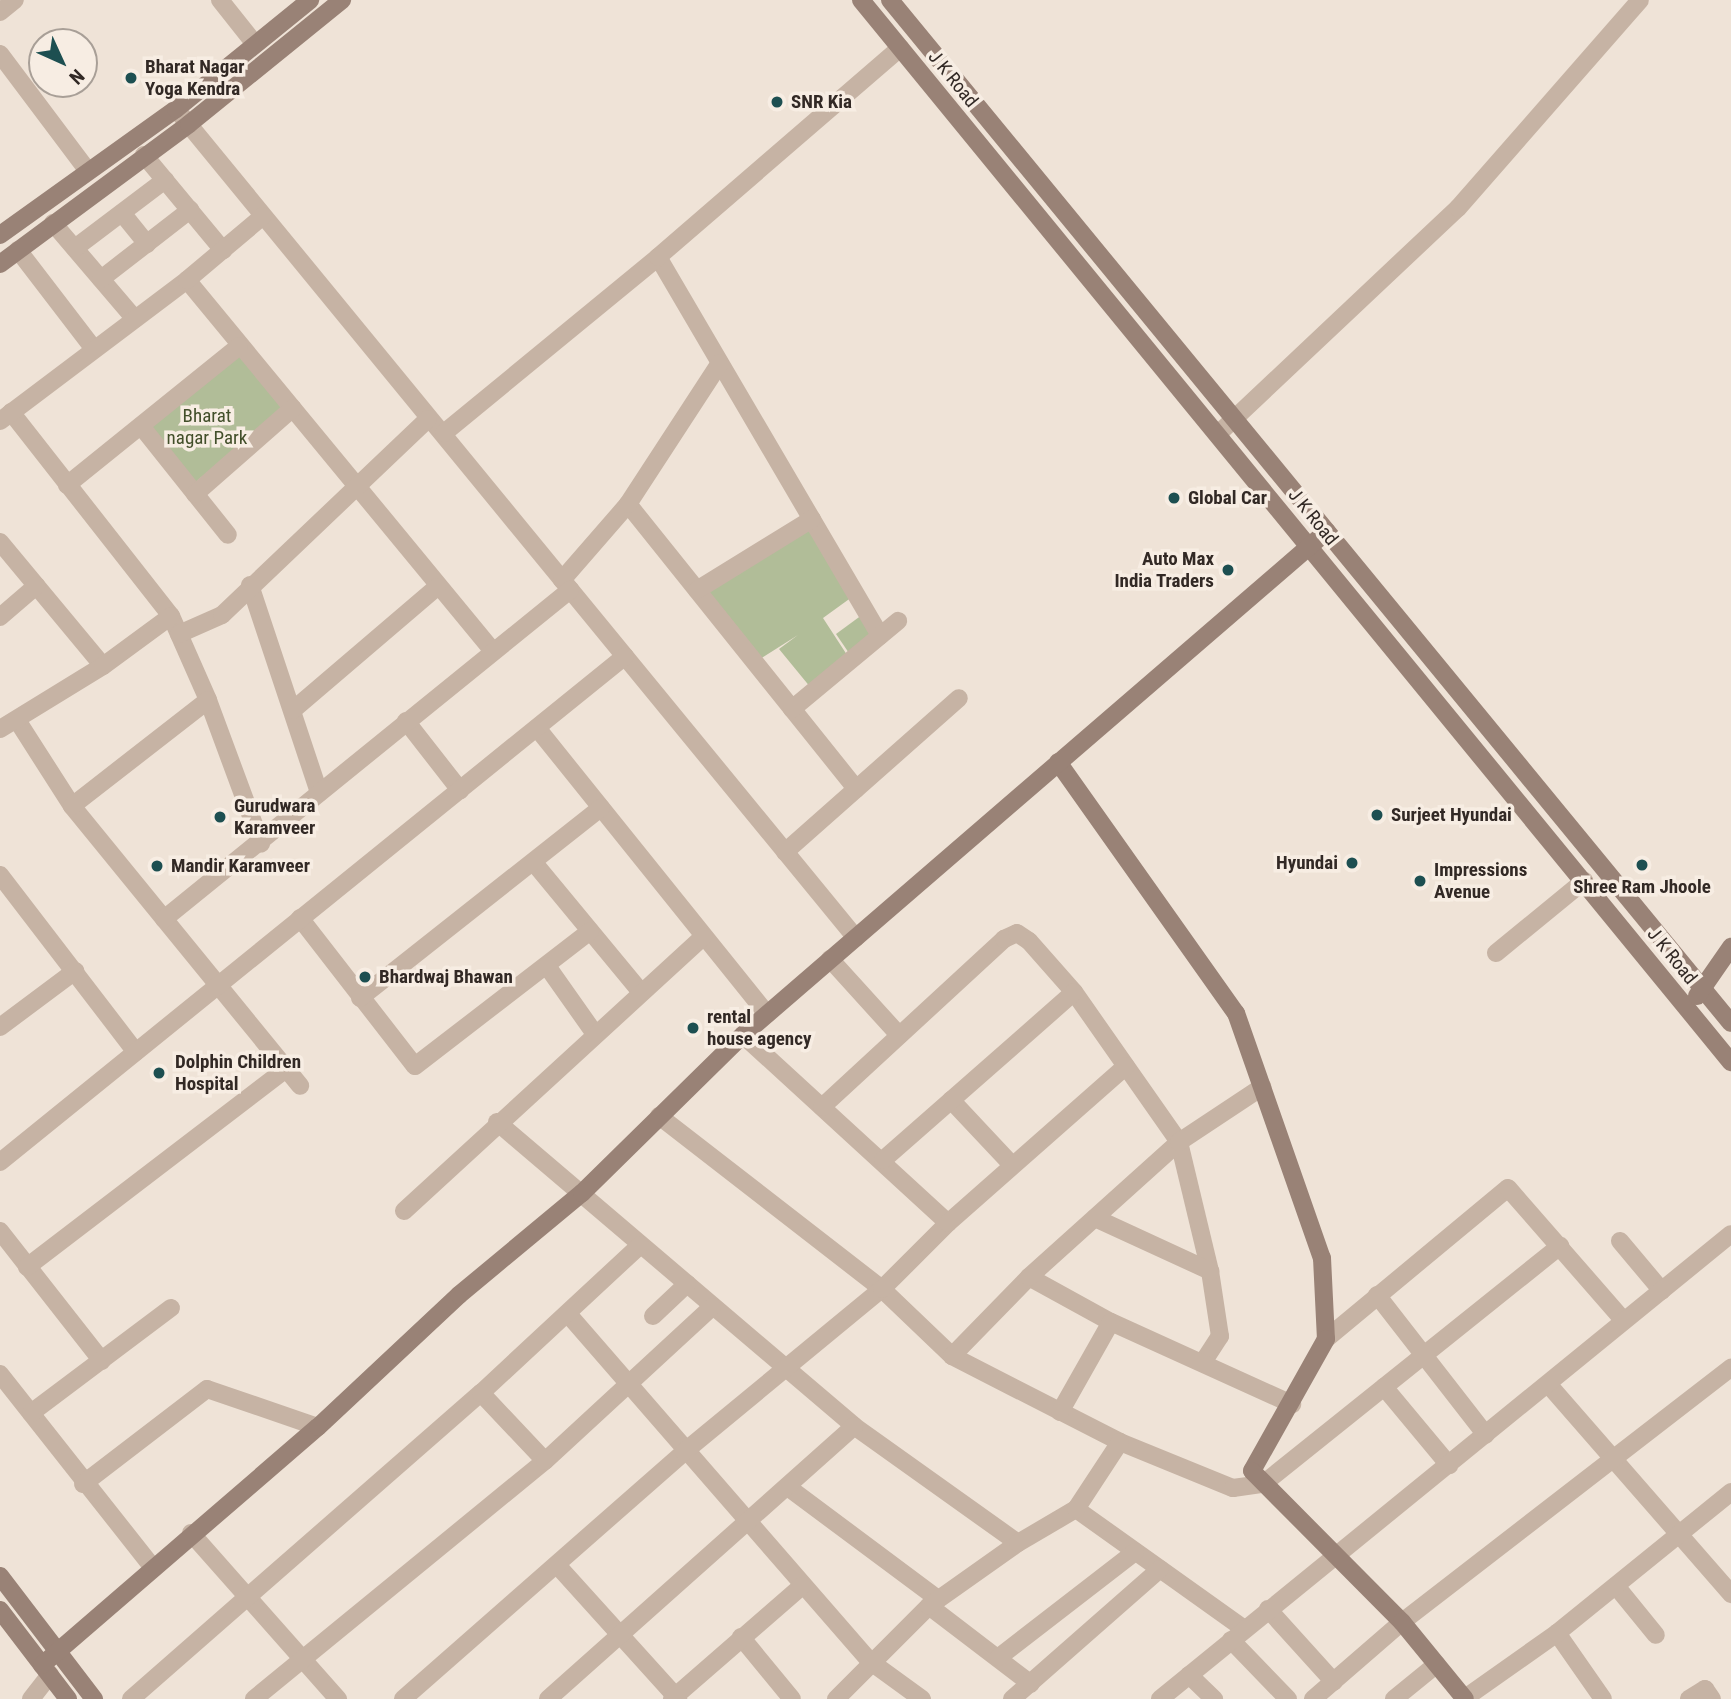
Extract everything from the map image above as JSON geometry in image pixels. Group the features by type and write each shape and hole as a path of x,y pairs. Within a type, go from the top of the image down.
{"street":[{"path":"0,12 15,0"},
{"path":"220,0 255,44"},
{"path":"0,235 86,170 176,108 310,0"},
{"path":"0,264 189,124 342,0"},
{"name":"J K Road","path":"861,0 1731,1062"},
{"name":"J K Road","path":"890,0 1731,1023"},
{"path":"1217,434 1458,208 1640,0"},
{"path":"444,433 658,257 895,41 906,19"},
{"path":"0,54 6,74 86,170"},
{"path":"176,108 428,419 444,433 856,938"},
{"path":"144,155 223,250"},
{"path":"75,248 165,180"},
{"path":"101,279 190,210"},
{"path":"122,213 148,244"},
{"path":"261,843 208,701 171,616 67,485 6,416 187,280 263,216"},
{"path":"53,223 135,319"},
{"path":"18,250 94,349"},
{"path":"658,257 880,636"},
{"path":"187,280 239,346 359,484 437,587 492,650"},
{"path":"67,485 239,346"},
{"path":"163,919 261,843 566,585 628,504 720,363"},
{"path":"195,494 293,408"},
{"path":"179,634 222,615 250,585 428,419"},
{"path":"141,426 229,535"},
{"path":"628,504 856,789"},
{"path":"697,590 812,519"},
{"path":"31,1699 57,1650 318,1427 459,1295 582,1194 743,1035 1327,531"},
{"path":"0,541 103,666"},
{"path":"250,585 319,793"},
{"path":"0,617 36,586"},
{"path":"293,710 437,587"},
{"path":"0,729 103,666 171,616"},
{"path":"792,709 898,621"},
{"path":"0,1163 625,656"},
{"path":"785,852 959,698"},
{"path":"72,806 208,701"},
{"path":"17,720 72,806 300,1086"},
{"path":"406,721 460,790"},
{"path":"537,728 767,1014"},
{"path":"1058,762 1236,1013 1322,1258 1326,1339"},
{"path":"360,998 535,864 601,808"},
{"path":"535,864 641,992"},
{"path":"0,875 136,1052"},
{"path":"1496,953 1584,881"},
{"path":"300,918 415,1066 590,930"},
{"path":"822,1107 899,1035 1017,933 1029,941 1074,992 1179,1142 1210,1271 1220,1336 1203,1362"},
{"path":"404,1211 497,1122 703,937"},
{"path":"1687,1008 1704,989 1731,947"},
{"path":"830,959 899,1035"},
{"path":"547,966 595,1034"},
{"path":"0,1027 75,971"},
{"path":"883,1160 1074,992"},
{"path":"743,1035 883,1160 948,1223"},
{"path":"403,1699 782,1367 882,1289 948,1223 1126,1066"},
{"path":"27,1267 287,1068"},
{"path":"952,1356 1030,1277 1179,1142 1262,1087"},
{"path":"951,1100 1012,1165"},
{"path":"659,1116 882,1289 952,1356 1120,1442 1233,1488 1264,1484 1560,1246"},
{"path":"497,1122 854,1426 1018,1543"},
{"path":"1625,1321 1508,1188 1326,1339 1292,1404 1252,1471 1332,1555 1402,1622 1465,1698 1557,1633 1731,1492"},
{"path":"1095,1217 1210,1271"},
{"path":"0,1231 102,1361"},
{"path":"1160,1699 1332,1555 1449,1465 1731,1234"},
{"path":"1620,1241 1662,1291"},
{"path":"131,1699 246,1594 481,1394 640,1245"},
{"path":"1030,1277 1111,1322 1292,1404"},
{"path":"653,1316 687,1284"},
{"path":"1377,1296 1486,1435"},
{"path":"254,1699 302,1657 545,1461 712,1307"},
{"path":"31,1413 171,1308"},
{"path":"568,1314 684,1452 871,1662 922,1699"},
{"path":"1060,1412 1111,1322"},
{"path":"1313,1699 1402,1622 1615,1462 1731,1368"},
{"path":"0,1374 83,1484 153,1568"},
{"path":"1548,1384 1731,1594"},
{"path":"1384,1387 1449,1465"},
{"path":"83,1484 207,1389 318,1427"},
{"path":"481,1394 545,1461"},
{"path":"548,1699 618,1634 789,1488 854,1426"},
{"path":"836,1699 934,1602 1018,1543 1076,1509 1120,1442"},
{"path":"789,1488 934,1602 1031,1684"},
{"path":"1076,1509 1160,1569 1237,1635 1288,1699"},
{"path":"191,1533 338,1699"},
{"path":"999,1657 1135,1552"},
{"path":"557,1565 675,1698 802,1586"},
{"path":"1012,1699 1160,1569"},
{"path":"0,1576 94,1699"},
{"path":"1616,1586 1656,1635"},
{"path":"1268,1609 1334,1682"},
{"path":"0,1610 68,1699"},
{"path":"1557,1633 1602,1699"},
{"path":"741,1637 792,1699"},
{"path":"1396,1698 1437,1664"},
{"path":"1189,1675 1214,1699"},
{"path":"1689,1699 1705,1689 1712,1699"}],"green space":[{"name":"Bharat nagar Park","path":"239,353 285,407 195,483 149,428"},
{"path":"810,523 852,597 823,618 849,658 811,688 779,649 798,635 760,659 703,591"},
{"path":"866,612 880,636 853,659 836,634"}],"place":[{"name":"Bharat Nagar Yoga Kendra","path":"131,78"},
{"name":"SNR Kia","path":"777,102"},
{"name":"Global Car","path":"1174,498"},
{"name":"Auto Max India Traders","path":"1228,570"},
{"name":"Surjeet Hyundai","path":"1377,815"},
{"name":"Gurudwara Karamveer","path":"220,817"},
{"name":"Hyundai","path":"1352,863"},
{"name":"Shree Ram Jhoole","path":"1642,865"},
{"name":"Mandir Karamveer","path":"157,866"},
{"name":"Impressions Avenue","path":"1420,881"},
{"name":"Bhardwaj Bhawan","path":"365,977"},
{"name":"rental house agency","path":"693,1028"},
{"name":"Dolphin Children Hospital","path":"159,1073"}]}
